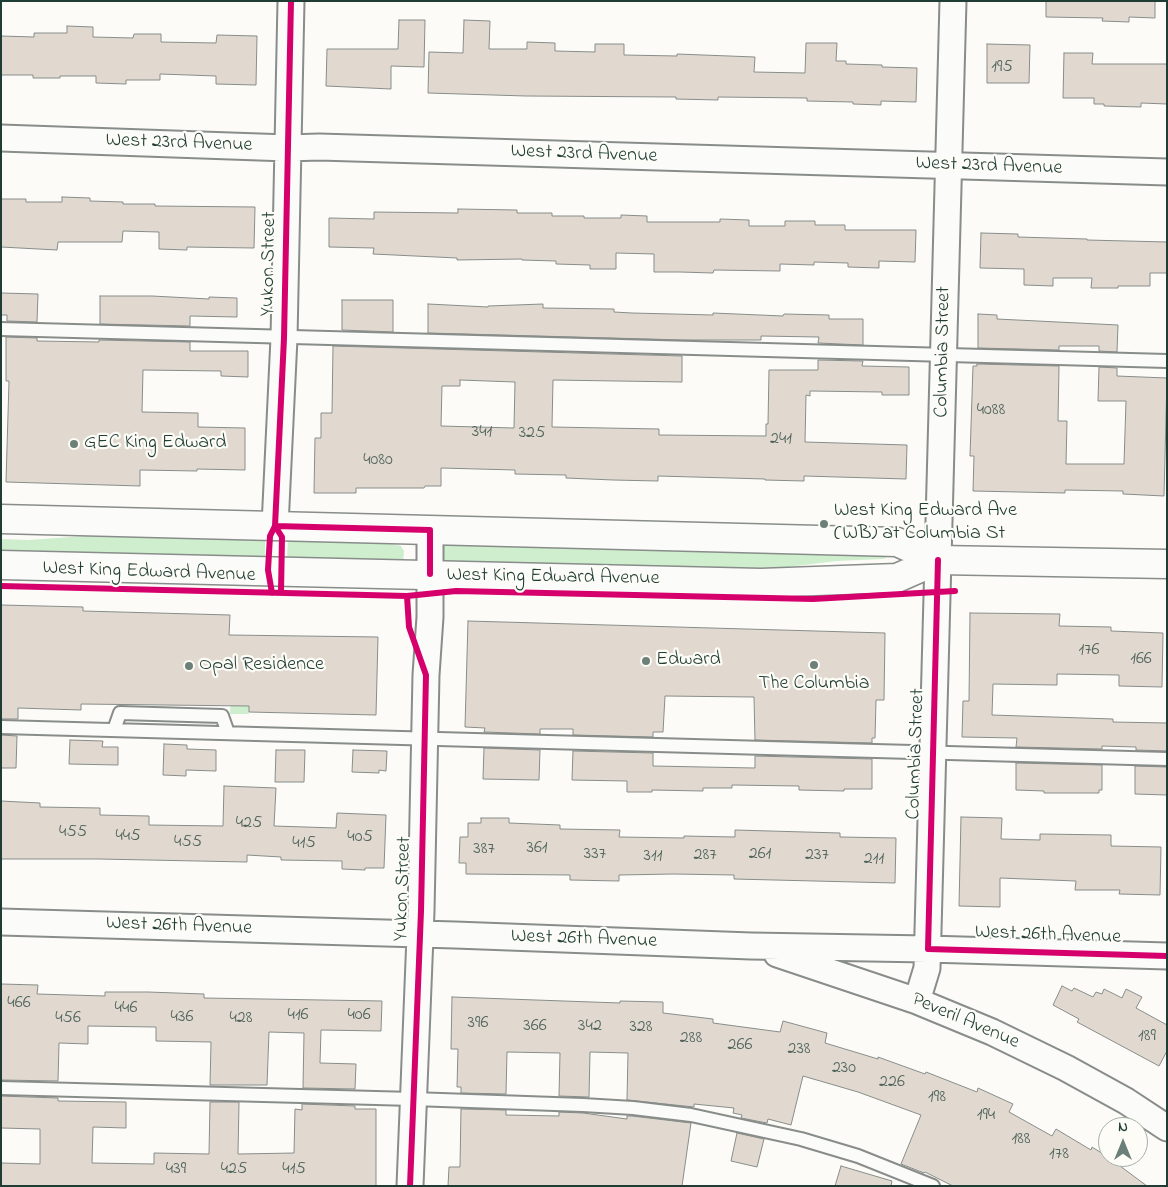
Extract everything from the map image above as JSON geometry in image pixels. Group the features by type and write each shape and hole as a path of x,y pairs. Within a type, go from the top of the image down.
{"main road":[{"name":"West King Edward Avenue","path":"1,519 897,542 938,560 1167,564"},
{"name":"West King Edward Avenue","path":"1,565 761,583 897,578 938,560"}],"street":[{"name":"Yukon Street","path":"275,526 284,338 291,1"},
{"name":"Columbia Street","path":"917,1000 927,968 928,948 953,1"},
{"name":"West 23rd Avenue","path":"1,138 288,148 329,147 1167,172"},
{"name":"Yukon Street","path":"410,1186 430,617 430,530"},
{"name":"West 26th Avenue","path":"1,922 751,946 928,948 1167,956"},
{"name":"Peveril Avenue","path":"751,946 917,1000 992,1032 1066,1068 1126,1101 1167,1128"}],"lane":[{"path":"1,329 1167,361"},
{"path":"114,730 120,713 222,716 228,734"},
{"path":"1,727 1167,759"},
{"path":"1,1088 414,1099 633,1108 692,1115 801,1139 858,1156 933,1186"}],"green space":[{"path":"128,533 263,537 265,541 265,560 1,557 1,539 28,540"},
{"path":"288,540 378,541 401,546 404,551 403,563 287,560"},
{"path":"443,544 888,555 882,559 837,561 754,571 443,564 441,560"},
{"path":"231,683 249,683 249,714 230,714"}],"building":[{"path":"1046,1 1155,1 1155,18 1129,17 1129,22 1102,21 1103,18 1046,17"},
{"path":"399,20 425,20 424,67 391,66 391,89 326,86 327,49 398,49"},
{"path":"464,20 490,21 489,49 527,49 527,42 555,43 555,51 595,52 595,44 624,44 624,55 677,56 677,54 755,57 754,72 805,73 806,43 837,43 836,61 846,61 846,64 917,68 916,102 881,101 881,105 807,101 807,98 718,97 718,100 676,99 676,97 428,93 429,52 463,53"},
{"path":"67,26 93,27 93,37 133,38 134,34 161,34 161,42 216,43 217,35 257,36 256,85 216,84 216,76 160,74 160,80 126,80 126,84 96,83 96,76 33,78 33,75 1,75 1,36 34,37 34,33 67,33"},
{"path":"987,44 1030,45 1029,83 987,83"},
{"path":"1064,53 1093,53 1092,64 1167,64 1167,104 1141,103 1141,107 1104,106 1104,104 1094,104 1094,98 1063,98"},
{"path":"62,197 90,198 90,201 123,202 123,204 155,204 155,206 255,207 254,248 187,247 187,250 159,249 159,232 123,231 122,242 58,242 57,250 1,247 1,199 26,199 26,202 62,202"},
{"path":"458,209 517,210 517,213 552,213 552,216 584,216 584,218 621,218 621,215 647,216 647,222 720,222 720,219 749,220 749,226 785,226 785,221 815,221 815,225 845,225 845,230 916,230 915,262 879,261 879,268 848,267 848,263 814,262 814,265 780,264 780,271 714,270 713,273 654,272 654,254 616,253 616,269 590,269 590,265 556,264 556,261 522,259 457,260 457,258 373,254 374,248 329,247 329,218 374,219 374,212 458,213"},
{"path":"981,233 1018,234 1018,237 1167,242 1167,273 1150,273 1150,286 1091,288 1092,278 1053,278 1053,286 1024,285 1024,269 980,268"},
{"path":"1,293 38,294 37,322 7,321 7,315 1,315"},
{"path":"100,296 237,298 237,317 190,316 190,326 100,324"},
{"path":"342,300 393,300 393,332 342,330"},
{"path":"428,304 488,307 543,304 543,308 614,309 614,312 632,313 829,315 829,319 863,319 863,345 818,343 819,337 761,336 761,340 683,340 428,333"},
{"path":"978,314 997,315 997,319 1118,325 1117,352 1099,351 1099,346 1059,346 1059,350 978,348"},
{"path":"6,337 37,338 37,341 190,342 190,351 248,351 248,377 221,376 221,371 143,370 142,412 198,413 198,427 245,428 245,470 140,470 140,486 6,482 9,381 6,381"},
{"path":"333,346 682,356 682,382 553,380 552,427 659,429 659,435 766,436 769,370 818,370 818,360 863,361 862,366 909,367 909,395 882,395 882,392 810,391 810,396 806,395 805,442 907,445 906,479 804,476 804,481 658,476 658,481 613,480 566,478 566,475 515,474 515,470 441,468 441,486 425,486 424,488 356,488 356,493 314,493 315,438 321,438 321,413 332,413","holes":["460,380 515,382 514,428 441,426 442,386 460,386"]},
{"path":"977,364 1059,366 1058,421 1067,421 1066,464 1124,464 1126,401 1098,401 1099,367 1117,368 1117,376 1167,378 1164,496 1123,494 1123,491 1065,490 1065,493 973,491 974,456 970,456 973,366 977,366"},
{"name":"Opal Residence","path":"1,605 83,607 83,611 230,615 229,635 378,637 376,715 249,712 249,706 81,704 81,710 18,708 18,719 1,719"},
{"path":"970,613 1060,614 1059,626 1111,627 1111,631 1163,633 1162,687 1119,686 1119,675 1057,674 1057,685 993,684 992,715 1113,719 1113,722 1167,723 1167,751 1136,750 1136,747 1102,746 1102,749 1016,747 1017,738 962,737 963,701 969,701"},
{"path":"468,621 885,633 884,700 876,700 875,738 872,738 872,743 755,740 754,697 665,696 663,732 653,732 653,737 573,735 573,729 540,729 540,734 484,732 485,728 465,727"},
{"path":"1,735 17,736 16,768 1,768"},
{"path":"70,740 103,741 102,747 118,747 118,765 69,764"},
{"path":"164,744 187,745 187,749 216,750 216,771 186,770 186,776 163,775"},
{"path":"484,748 540,750 539,780 483,779"},
{"path":"276,750 305,750 304,782 275,782"},
{"path":"353,750 387,751 386,771 379,770 379,773 352,772"},
{"path":"573,751 653,753 653,766 755,768 755,756 872,759 872,789 844,789 844,791 799,790 799,786 732,785 732,788 703,788 703,791 652,790 652,792 627,792 627,781 572,780"},
{"path":"1016,763 1102,765 1102,790 1099,790 1099,793 1044,793 1044,791 1016,790"},
{"path":"1135,766 1167,767 1167,795 1135,794"},
{"path":"224,786 276,788 274,826 336,828 337,813 386,815 384,868 365,868 365,870 342,869 342,861 281,860 281,857 247,855 247,862 1,859 1,801 40,803 40,807 100,808 100,815 149,816 149,825 223,826"},
{"path":"961,817 1002,818 1001,839 1040,840 1040,834 1111,835 1111,846 1161,847 1160,895 1119,894 1120,890 1075,890 1076,881 1000,878 1000,907 959,906"},
{"path":"481,818 509,818 509,823 560,825 560,829 620,830 619,837 735,837 735,830 840,833 840,837 896,838 895,883 734,879 734,875 619,875 619,881 570,880 570,875 466,874 466,863 459,863 460,837 468,837 468,823 481,823"},
{"path":"1,984 38,985 37,994 105,996 105,992 148,992 204,994 204,998 382,1001 381,1031 321,1030 320,1063 356,1064 355,1089 303,1088 304,1033 269,1032 267,1085 210,1085 211,1042 156,1041 156,1027 88,1026 88,1044 59,1043 58,1081 1,1080"},
{"path":"1062,986 1072,991 1074,988 1093,997 1096,992 1102,994 1104,989 1122,998 1126,989 1142,997 1136,1008 1167,1025 1167,1051 1159,1066 1077,1022 1079,1019 1053,1005"},
{"path":"452,997 620,1003 620,1001 663,1002 663,1013 713,1019 713,1023 780,1032 783,1021 827,1033 825,1043 878,1059 878,1057 925,1074 926,1072 977,1092 978,1088 1013,1104 1009,1112 1052,1136 1056,1129 1091,1150 1092,1147 1098,1151 1098,1167 1121,1167 1147,1186 953,1186 925,1172 901,1164 921,1115 858,1092 803,1076 791,1125 768,1119 767,1123 741,1118 742,1115 733,1113 734,1108 694,1104 694,1107 627,1100 628,1053 590,1052 589,1097 559,1096 560,1053 507,1052 506,1094 461,1093 461,1087 457,1087 458,1049 451,1049"},
{"path":"1,1096 58,1098 58,1101 126,1102 126,1128 93,1127 92,1163 154,1164 154,1153 209,1154 210,1102 239,1102 238,1154 294,1153 295,1109 302,1110 302,1104 355,1106 355,1109 376,1109 376,1186 1,1186 1,1163 40,1164 40,1129 1,1128"},
{"path":"461,1109 506,1110 506,1115 559,1116 559,1112 583,1113 627,1119 627,1116 632,1116 691,1123 682,1186 448,1186 449,1167 460,1167"},
{"path":"737,1133 764,1139 757,1167 731,1161"},
{"path":"841,1166 892,1181 891,1186 835,1186"}],"cycle path":[{"path":"272,593 268,570 270,536 275,526 284,338 291,1"},
{"path":"275,526 430,530 430,574"},
{"path":"275,526 282,537 281,592"},
{"path":"938,560 928,949 1167,956"},
{"path":"1,586 407,596 456,591 813,599 955,591"},
{"path":"407,596 409,627 426,675 421,911 410,1186"}],"place":[{"name":"GEC King Edward","path":"74,444"},
{"name":"West King Edward Ave (WB) at Columbia St","path":"824,524"},
{"name":"Edward","path":"646,661"},
{"name":"The Columbia","path":"814,665"},
{"name":"Opal Residence","path":"189,666"}]}
